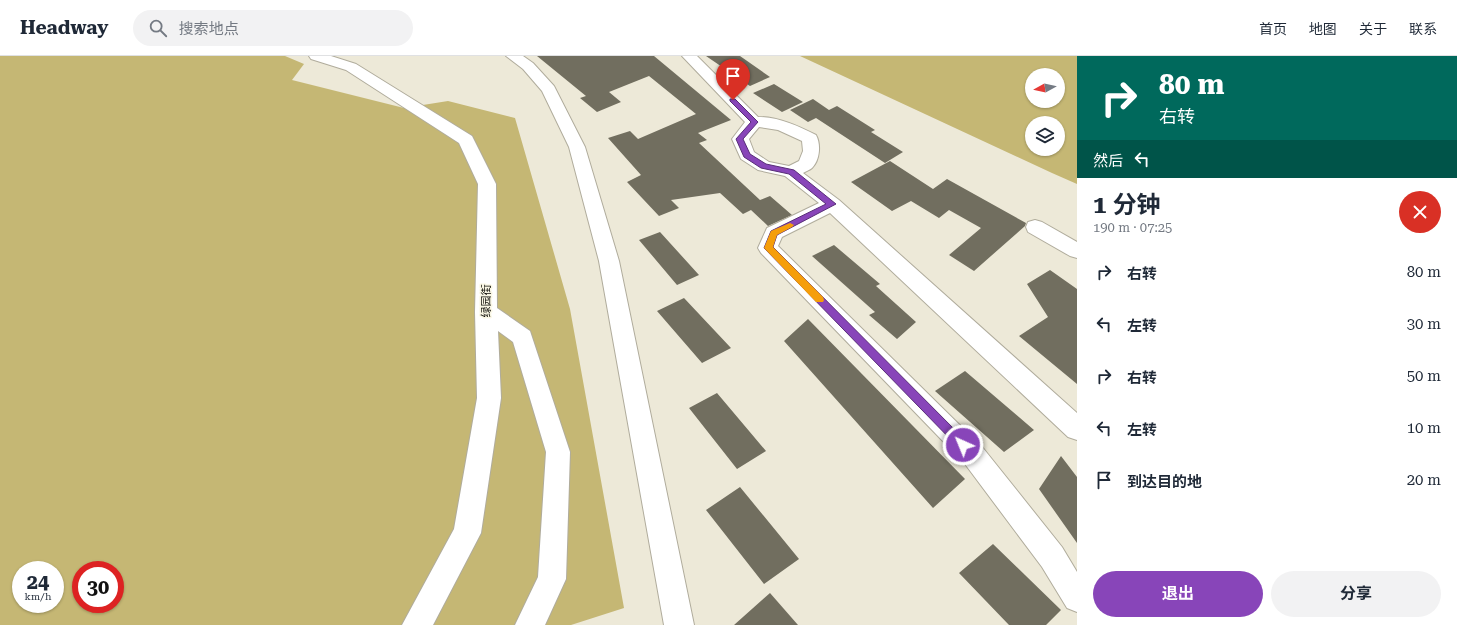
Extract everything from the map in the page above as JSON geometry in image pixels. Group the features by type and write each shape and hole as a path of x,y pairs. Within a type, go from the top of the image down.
{"street":[{"name":"绿园街","path":"316,56 351,68 466,140 487,184 486,312 489,398 467,533 417,625"},
{"path":"512,56 528,66 549,89 576,147 609,261 679,625"},
{"path":"689,56 754,122 770,122 789,127 810,139 812,151 806,164 791,172"},
{"path":"754,122 740,139 747,156 764,166 791,172 832,204 1073,417"},
{"path":"832,204 774,233 768,248 974,456 1052,557 1077,598"},
{"path":"1036,227 1077,251"},
{"path":"486,312 522,337 558,452 552,579 530,625"}],"shaded area":[{"path":"0,56 285,56 304,64 292,80 404,108 448,101 515,118 570,309 624,608 571,625 0,625"},
{"path":"800,56 1077,56 1077,184 1052,173"}],"building":[{"path":"537,56 654,56 731,120 698,133 707,140 699,143 760,200 770,196 792,215 768,226 751,210 743,214 720,193 671,200 679,208 659,216 627,182 641,175 608,138 630,131 638,139 696,114 649,76 609,92 621,102 597,112 580,98 586,96"},
{"path":"706,56 740,56 770,77 750,86"},
{"path":"774,84 803,102 782,112 753,93"},
{"path":"813,99 829,110 837,106 875,130 871,132 903,152 885,163 816,118 808,122 790,110"},
{"path":"890,161 933,189 947,179 1026,223 1025,226 974,271 949,255 981,228 949,210 939,218 911,201 892,211 851,182"},
{"path":"660,232 699,275 677,285 639,240"},
{"path":"834,245 880,284 876,286 916,322 897,339 869,315 875,312 812,256"},
{"path":"1050,270 1077,289 1077,384 1019,336 1048,317 1027,284"},
{"path":"684,298 731,348 702,363 657,311"},
{"path":"808,319 965,479 933,508 784,341"},
{"path":"965,371 1034,430 1004,452 935,391"},
{"path":"717,393 766,451 737,469 689,408"},
{"path":"1061,456 1077,477 1077,543 1039,489"},
{"path":"740,487 799,559 764,584 706,510"},
{"path":"993,544 1061,610 1046,625 1009,625 959,573"},
{"path":"770,593 798,625 734,625"}],"slow traffic":[{"path":"790,225 774,233 768,248 820,300"}],"route":[{"path":"733,100 754,122 740,139 747,156 764,166 791,172 832,204 774,233 768,248 963,445"}]}
